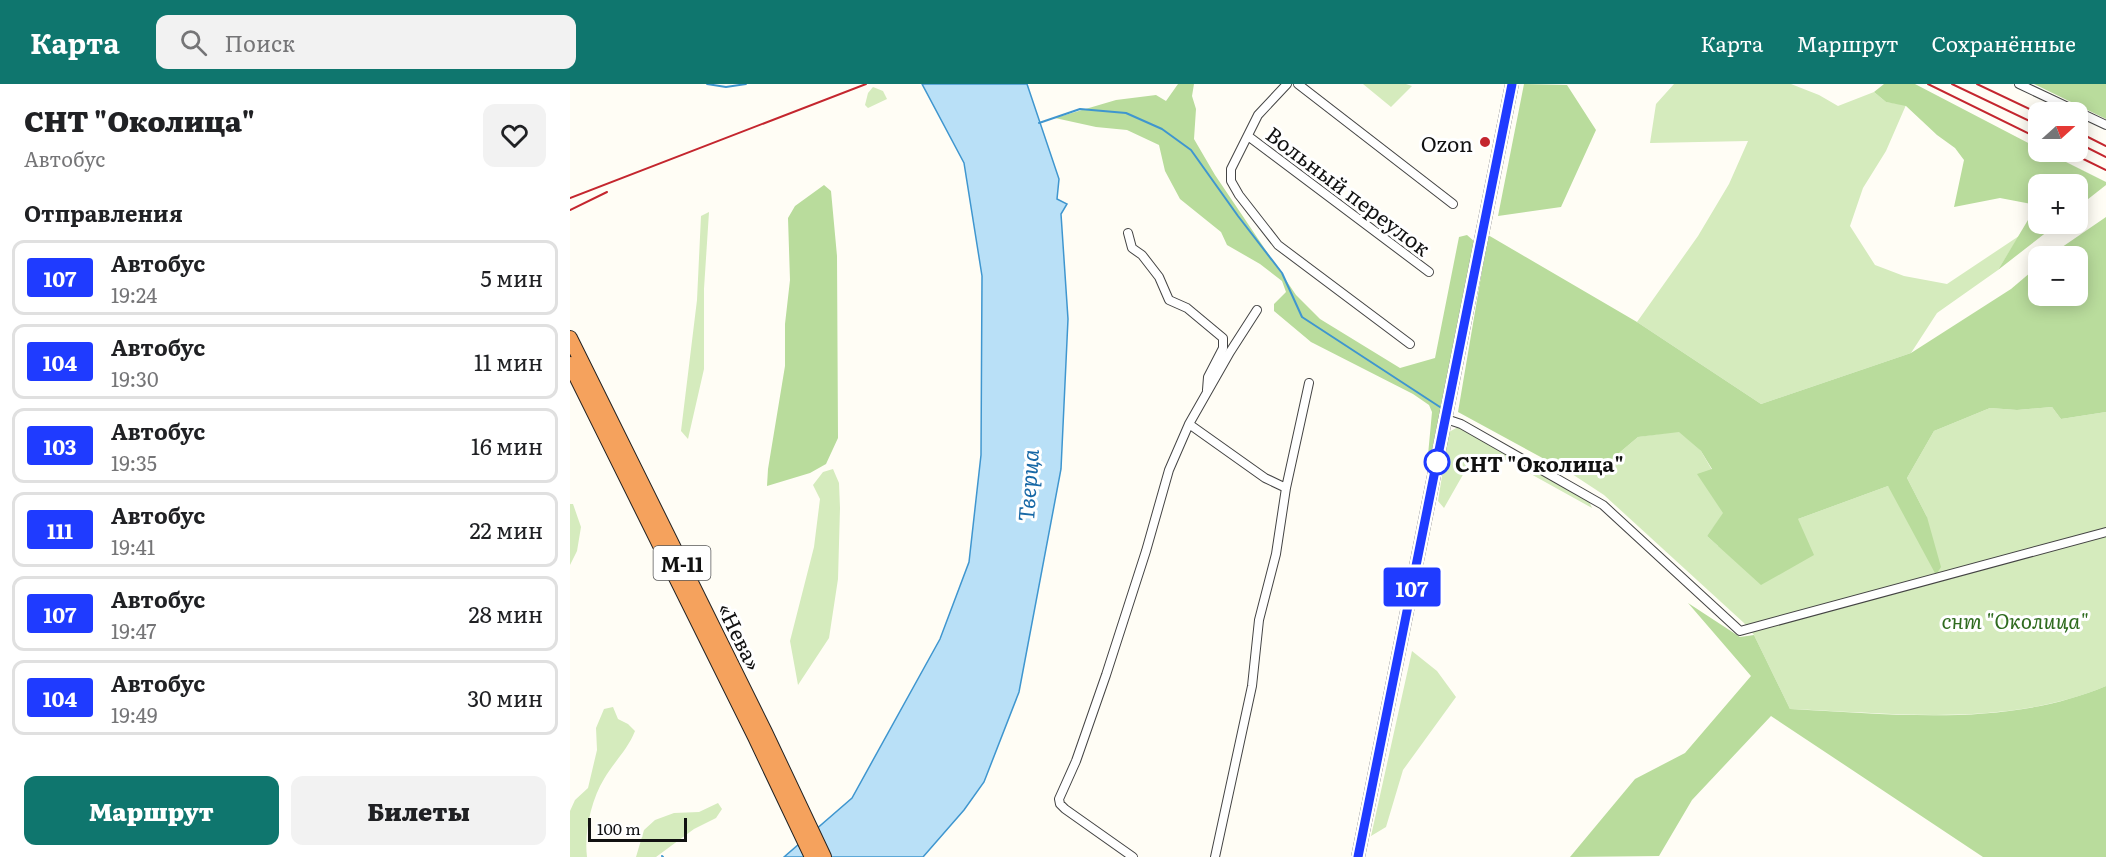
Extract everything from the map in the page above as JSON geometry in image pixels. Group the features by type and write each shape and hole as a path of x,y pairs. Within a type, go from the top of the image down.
{"highway":[{"name":"«Нева»","path":"570,338 788,792 812,857"},
{"name":"«Нева»","path":"570,364 788,792 825,857"}],"main road":[{"path":"1358,857 1512,84"}],"street":[{"path":"1287,84 1258,115 1232,169 1231,181 1239,195 1278,245 1410,344"},
{"path":"1298,84 1453,204"},
{"path":"2019,84 2106,125"},
{"name":"Вольный переулок","path":"1248,136 1429,272"},
{"path":"1128,234 1132,248 1142,255 1159,277 1169,300 1187,308 1223,338 1223,348 1208,377 1207,393"},
{"path":"1133,857 1065,809 1059,799 1076,761 1106,675 1146,551 1168,470 1189,424 1257,310"},
{"path":"1215,857 1252,686 1259,620 1276,554 1286,488 1309,383"},
{"path":"1446,419 1461,424 1604,505 1740,631 2106,532"},
{"path":"1189,424 1265,478 1286,488"}],"green space":[{"path":"1178,84 1194,84 1192,96 1196,109 1194,139 1215,175 1296,295 1320,319 1400,368 1435,358 1459,237 1467,235 1475,242 1431,455 1428,455 1432,412 1429,405 1413,394 1311,342 1274,311 1274,304 1286,292 1282,281 1260,264 1227,245 1221,232 1180,199 1165,171 1159,145 1127,130 1096,127 1055,118 1116,100 1156,95 1166,101"},
{"path":"1363,84 1406,84 1412,86 1391,107"},
{"path":"1524,84 1567,85 1596,130 1561,207 1498,216"},
{"path":"1674,84 1791,84 1819,95 1838,106 1874,92 1886,102 1906,105 1886,151 1863,188 1850,226 1875,265 1904,276 1947,284 2019,236 1998,270 1937,313 1911,353 1761,404 1637,322 1698,236 1729,184 1748,141 1650,143 1656,104"},
{"path":"1884,84 1915,84 2028,143 2028,162 2066,162 2106,182 2106,185 2088,199 2088,174 2028,174 2028,203 2000,198 1954,207 1964,160 1955,148 1937,135 1906,106 1886,102 1874,92"},
{"path":"2034,84 2106,84 2106,119 2088,110 2088,102 2071,102"},
{"path":"873,87 883,91 887,99 868,108 865,105 868,93"},
{"path":"824,185 831,191 837,256 838,438 826,464 810,473 767,486 785,366 785,324 790,280 788,218 795,206"},
{"path":"709,212 704,289 704,369 688,439 681,431 697,300 701,216"},
{"path":"2106,217 2106,412 2061,419 2052,407 2017,410 1990,408 1934,431 1907,478 1927,517 1941,567 1936,575 1888,486 1798,519 1814,555 1761,585 1707,536 1723,513 1697,474 1712,469 1701,451 1679,432 1638,437 1606,464 1572,474 1458,412 1488,235 1637,322 1761,404 1911,353 2011,289 2028,275 2028,306 2088,306 2088,246 2064,246 2081,234 2088,234 2088,229"},
{"path":"2028,220 2028,234 2044,234 2028,246 1998,270"},
{"name":"снт \"Околица\"","path":"2052,407 2061,419 2106,412 2106,686 2068,699 2029,708 1950,715 1790,709 1754,635 1744,623 1604,495 1572,474 1606,464 1638,437 1679,431 1701,451 1712,470 1724,513 1707,536 1718,546 1888,486 1927,517 1907,478 1934,431 1990,408 2017,410"},
{"path":"1458,427 1589,501 1592,508 1495,454 1473,457 1444,508 1438,501 1449,432"},
{"path":"833,469 839,483 840,508 838,579 829,638 798,685 790,641 814,547 820,499 813,485 823,472"},
{"path":"570,504 573,504 581,527 577,551 570,565"},
{"path":"1688,603 1740,637 1754,635 1790,709 1910,715 1990,713 2029,708 2068,699 2106,686 2106,857 1983,857 1771,716 1692,800 1659,856 1570,857 1635,779 1685,753 1751,676"},
{"path":"1412,651 1437,671 1456,697 1403,770 1386,827 1371,836"},
{"path":"613,707 618,719 635,731 595,797 588,827 587,857 570,857 570,811 575,800 588,788 597,750 596,728 604,709"},
{"path":"718,803 722,809 716,818 694,829 656,857 636,857 644,830 655,820 674,813 699,812"}],"water":[{"name":"Тверца","path":"922,84 1027,84 1059,179 1057,199 1067,204 1061,214 1068,319 1061,469 1019,692 984,782 964,810 923,857 784,857 852,798 940,639 969,562 981,455 982,276 964,163"}],"waterway":[{"path":"707,84 726,87 746,84"},
{"path":"1039,123 1080,109 1126,113 1162,129 1191,150 1282,273 1302,317 1443,409"}],"railway":[{"path":"570,198 866,84"},
{"path":"1928,84 2028,133"},
{"path":"1952,84 2028,120"},
{"path":"1977,84 2028,108"},
{"path":"2088,137 2106,146"},
{"path":"2088,148 2106,157"},
{"path":"2088,161 2106,170"},
{"path":"570,210 607,192"}],"bus line":[{"name":"107","path":"1358,857 1512,84"}],"place":[{"name":"Ozon","path":"1485,142"},
{"name":"СНТ \"Околица\"","path":"1437,462"}]}
